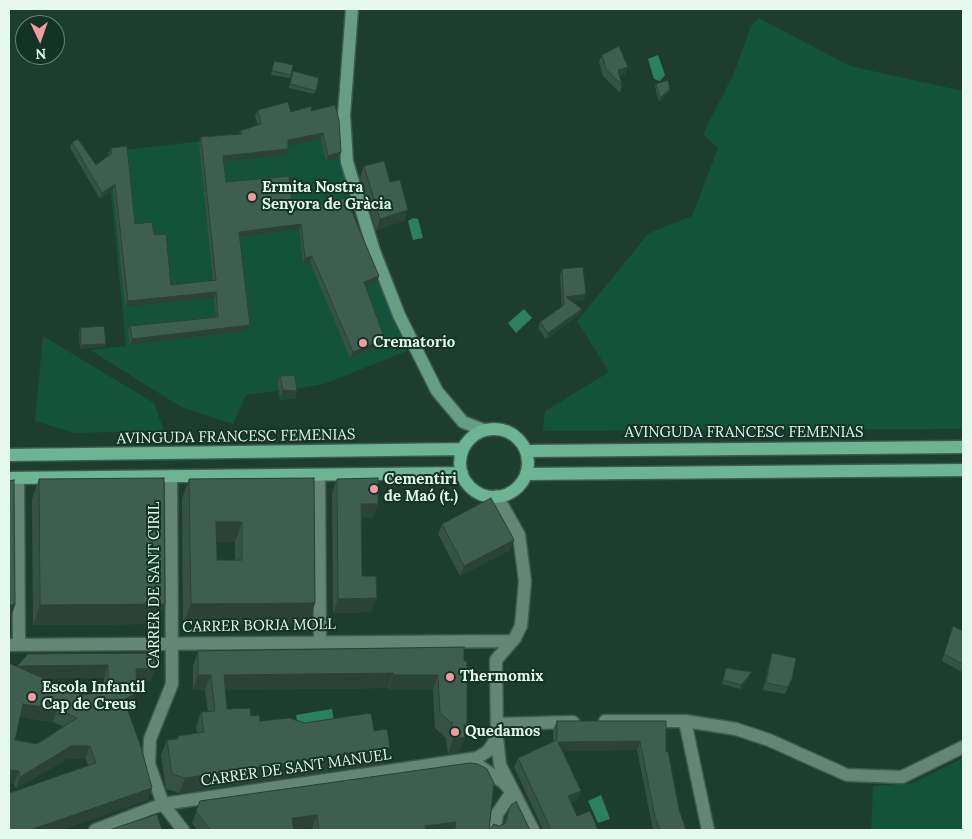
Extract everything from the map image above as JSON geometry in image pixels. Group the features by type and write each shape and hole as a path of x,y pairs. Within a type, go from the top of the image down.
{"main road":[{"path":"494,429 509,432 521,442 526,451 528,462 526,474 520,485 510,493 488,496 472,488 462,473 460,465 463,449 475,434 484,430 494,429"},
{"name":"AVINGUDA FRANCESC FEMENIAS","path":"526,451 963,447"},
{"name":"AVINGUDA FRANCESC FEMENIAS","path":"9,455 463,449"},
{"path":"526,474 963,470"},
{"path":"14,478 462,473"}],"street":[{"path":"352,9 344,115 348,162 374,250 399,315 437,391 463,422 484,430"},
{"path":"319,475 320,641"},
{"name":"CARRER DE SANT CIRIL","path":"171,476 172,684 150,739 149,764 163,804 183,830"},
{"path":"14,478 14,645"},
{"path":"498,496 519,535 525,581 521,626 515,638 496,660 497,738 500,765 512,792 533,830"},
{"name":"CARRER BORJA MOLL","path":"14,645 320,641 511,641"},
{"path":"497,724 685,721 736,729 769,740 847,775 875,780 902,777 963,747"},
{"path":"685,721 708,830"},
{"name":"CARRER DE SANT MANUEL","path":"95,830 163,804 478,758 488,751 497,738"},
{"path":"462,760 477,764 512,792"},
{"path":"495,830 497,814 512,792"}],"shaded area":[{"path":"759,18 850,66 963,91 963,429 543,431 545,411 609,372 577,321 649,233 692,216 718,148 703,134 734,73 751,26"},
{"path":"658,55 665,75 660,81 654,79 648,59"},
{"path":"332,110 354,202 346,205 407,351 324,384 294,389 296,399 280,400 278,391 246,395 233,424 181,407 90,350 126,346 107,152 202,141 289,125"},
{"path":"413,218 418,219 423,238 413,240 408,221"},
{"path":"524,309 532,318 516,333 508,323"},
{"path":"43,336 154,403 164,431 74,433 35,421"},
{"path":"332,709 335,726 299,732 296,715"},
{"path":"963,758 963,830 871,830 873,786 913,783"},
{"path":"601,795 610,819 598,823 588,801"}],"building":[{"path":"619,46 628,67 618,70 622,85 606,69 602,55"},
{"path":"274,61 293,65 291,75 272,71"},
{"path":"293,71 319,78 316,91 290,84"},
{"path":"668,80 670,89 660,98 656,84"},
{"path":"288,102 291,112 312,106 311,111 335,105 339,120 341,152 328,156 323,133 288,140 288,149 223,156 226,182 289,176 293,211 346,198 379,276 364,282 385,339 353,352 312,256 305,258 301,224 239,232 250,325 132,339 130,326 218,317 216,292 128,301 115,184 102,193 72,142 78,139 96,165 112,153 111,148 127,146 135,224 152,222 154,235 166,234 171,285 216,280 201,137 242,134 240,131 261,124 258,110"},
{"path":"384,161 390,182 400,180 408,210 380,219 364,166"},
{"path":"583,267 586,294 566,297 582,309 548,333 540,322 564,305 562,269"},
{"path":"104,326 106,344 81,345 80,328"},
{"path":"295,375 297,391 283,390 280,376"},
{"path":"164,478 165,604 40,605 39,479"},
{"path":"314,478 315,603 191,604 189,479","holes":["216,522 242,522 242,560 217,560"]},
{"path":"378,478 378,504 361,504 362,576 376,576 377,598 338,599 337,479"},
{"path":"14,480 15,605 9,605 9,481"},
{"path":"491,498 514,540 464,566 442,524"},
{"path":"953,626 963,631 963,664 944,654"},
{"path":"464,647 464,661 467,661 467,725 464,725 465,737 453,739 452,723 440,713 438,675 393,675 393,673 224,675 227,709 250,708 251,716 259,715 260,721 289,718 305,723 371,713 374,731 387,729 390,748 185,778 172,774 167,740 178,739 178,736 204,732 201,712 215,711 211,675 198,675 198,651"},
{"path":"155,653 155,668 136,669 137,692 124,700 141,747 152,788 30,830 9,830 9,793 96,763 90,746 71,746 20,777 19,771 9,770 9,663 81,695 108,692 108,665 17,666 28,654","holes":["23,704 57,709 77,718 37,744 15,740"]},
{"path":"772,653 796,658 792,679 788,687 766,683"},
{"path":"726,668 752,672 741,685 723,680"},
{"path":"557,721 666,721 666,752 668,751 679,809 686,830 660,830 655,817 640,741 558,742 581,791 568,796 577,816 590,811 598,830 551,830 518,758 557,740"},
{"path":"470,763 478,764 487,769 494,783 489,830 455,830 456,822 425,826 426,830 319,830 317,815 292,818 294,830 210,830 196,811 200,801"},
{"path":"516,801 530,830 489,830 494,824 499,826 506,823 509,808"},
{"path":"157,814 162,830 109,830"}],"place":[{"name":"Ermita Nostra Senyora de Gràcia","path":"252,197"},
{"name":"Crematorio","path":"363,343"},
{"name":"Cementiri de Maó (t.)","path":"374,489"},
{"name":"Thermomix","path":"450,677"},
{"name":"Escola Infantil Cap de Creus","path":"32,697"},
{"name":"Quedamos","path":"455,732"}]}
